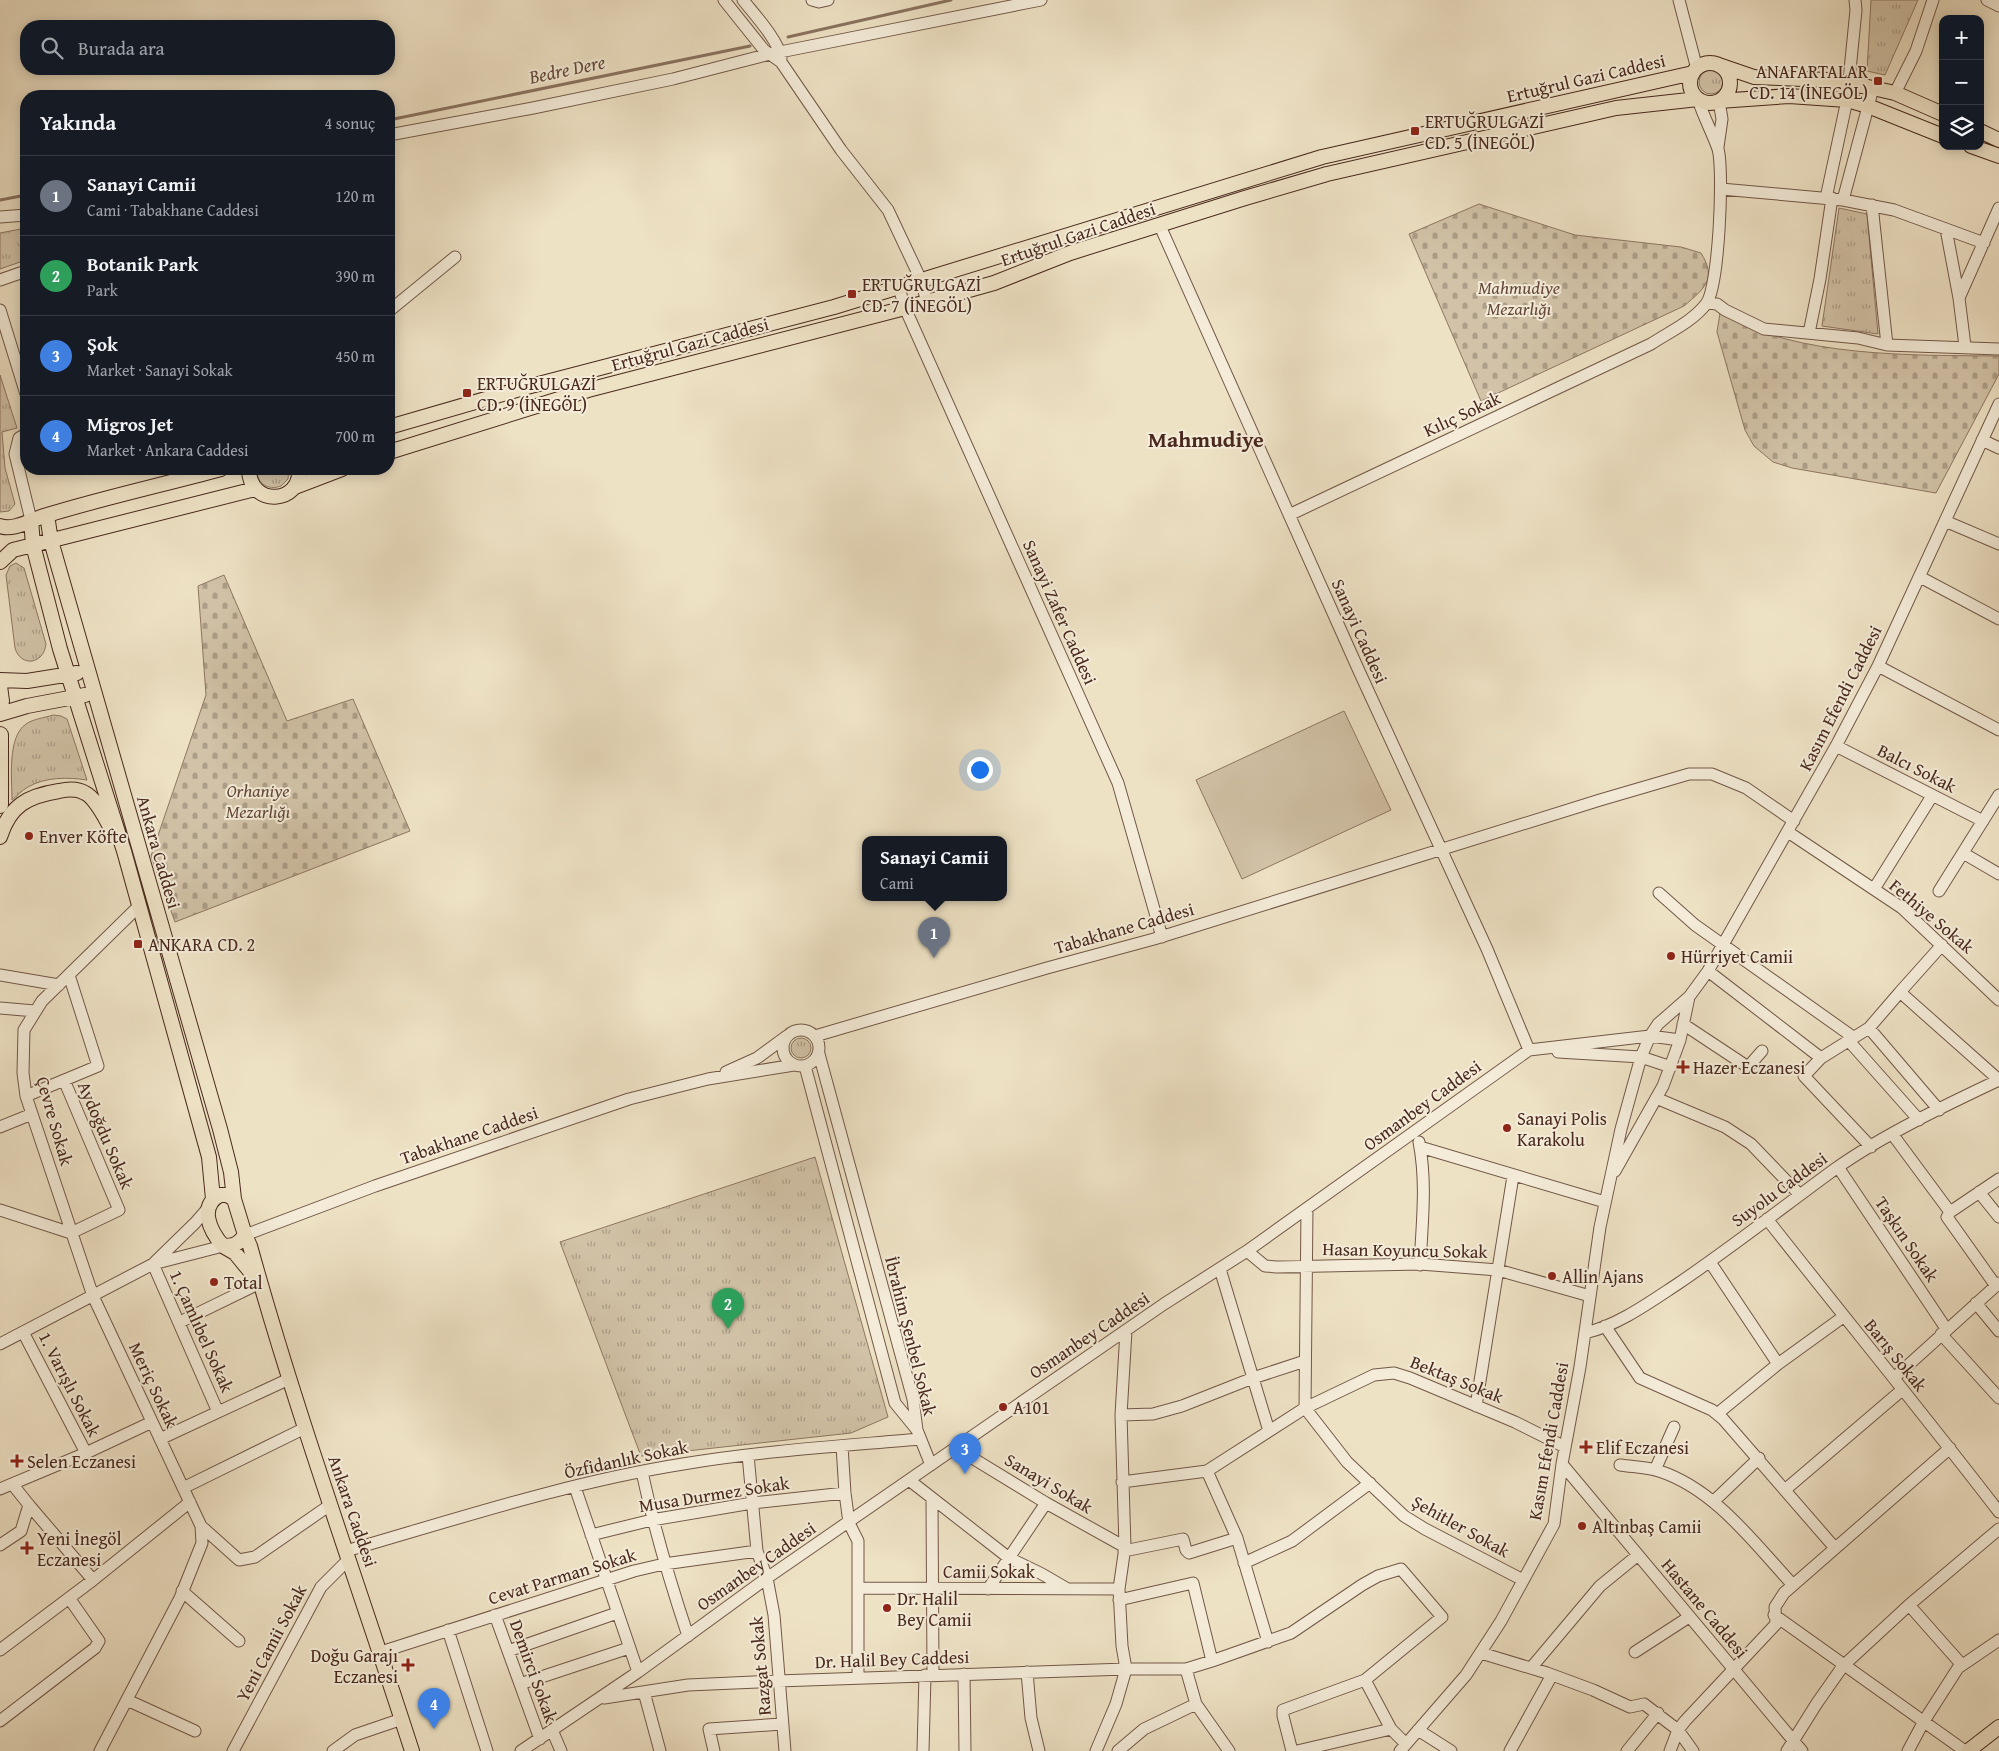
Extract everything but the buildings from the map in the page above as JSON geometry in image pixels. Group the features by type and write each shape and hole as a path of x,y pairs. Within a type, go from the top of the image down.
{"highway":[{"path":"0,735 0,805"}],"main road":[{"path":"1939,112 1895,93 1873,88 1849,83 1754,77 1719,65 1707,64 1695,71 1691,78 1692,90 1698,99 1708,103 1789,96 1847,100 1868,106 1939,134"},
{"path":"1718,102 1728,93 1730,80 1724,69 1719,65"},
{"name":"Ertuğrul Gazi Caddesi","path":"395,426 527,387 834,307 1322,157 1695,71"},
{"name":"Ertuğrul Gazi Caddesi","path":"395,450 588,390 928,302 994,283 1070,253 1327,174 1616,108 1698,99"},
{"path":"1984,133 1999,140"},
{"path":"1982,150 1999,156"},
{"path":"1154,209 1160,226"},
{"path":"0,526 5,528 198,475"},
{"path":"250,475 251,483 255,489 268,496 276,497 283,496 295,487 326,475"},
{"path":"295,487 298,475"},
{"path":"0,562 13,550 51,542 255,489"},
{"name":"Ankara Caddesi","path":"47,515 51,542 220,1129 231,1172 234,1199"},
{"name":"Ankara Caddesi","path":"31,520 33,545 69,676 124,850 208,1157 210,1203"},
{"path":"0,680 27,681 69,676 88,671"},
{"path":"0,686 2,701 0,710"},
{"path":"0,714 27,706 94,693"},
{"path":"0,837 5,821 21,803 34,797 72,788 86,793 92,800 124,850"},
{"path":"223,1246 233,1246 246,1235 234,1199 228,1195 220,1195 210,1203 209,1219 212,1230 223,1246 235,1254 260,1283"},
{"name":"Ankara Caddesi","path":"246,1235 289,1380 381,1652 412,1751"},
{"path":"1966,1751 1999,1727"}],"street":[{"path":"724,0 750,33 777,56"},
{"path":"743,0 777,56 841,150 888,210 921,280 928,302"},
{"path":"812,0 819,2 828,0"},
{"path":"395,134 673,79 1040,0"},
{"path":"1679,0 1695,71"},
{"path":"1809,333 1834,198 1849,83 1856,0"},
{"path":"1895,93 1916,51 1933,0"},
{"path":"1987,0 1999,6"},
{"path":"1834,198 1873,88"},
{"path":"1698,99 1718,149 1721,165 1721,189 1713,286 1707,303 1717,304 1725,310 1764,329 1858,338 1887,345 1965,346 1999,349"},
{"path":"1718,102 1722,120 1718,149"},
{"path":"1721,189 1834,198 1872,205 1894,210 1984,243"},
{"path":"1872,205 1887,345"},
{"path":"1958,298 1999,208"},
{"path":"0,217 20,215"},
{"name":"Sanayi Caddesi","path":"1160,226 1365,684 1487,949 1529,1050"},
{"path":"1946,229 1965,346"},
{"path":"395,306 454,257"},
{"path":"0,280 20,273"},
{"name":"Sanayi Zafer Caddesi","path":"899,288 905,308 1118,783 1162,937"},
{"name":"Kılıç Sokak","path":"1289,515 1650,344 1686,322 1707,303"},
{"path":"0,310 20,356"},
{"name":"Kasım Efendi Caddesi","path":"1403,1748 1466,1675 1481,1653 1501,1621 1554,1524 1605,1202 1621,1129 1641,1058 1650,1036 1658,1024 1689,997 1708,971 1836,746 1878,666 1999,404"},
{"path":"20,437 15,454 20,475"},
{"path":"1982,440 1999,448"},
{"path":"20,475 31,520"},
{"path":"1944,521 1999,544"},
{"path":"1920,577 1999,619"},
{"path":"1878,666 1999,730"},
{"name":"Balcı Sokak","path":"1836,746 1983,820"},
{"name":"Tabakhane Caddesi","path":"815,1036 1162,937 1689,774 1712,774 1746,788 1794,821"},
{"path":"1939,891 1983,820 1994,812 1999,795"},
{"path":"1874,889 1932,796"},
{"name":"Fethiye Sokak","path":"1788,832 1902,908 1999,1000"},
{"path":"1963,853 1999,874"},
{"path":"1659,893 1695,925 1850,1038 1919,1120"},
{"name":"Çevre Sokak","path":"92,1296 26,1096 23,1073 24,1030 42,1001 139,906"},
{"path":"1871,1148 1804,1076 1821,1058 1850,1038 1869,1028 1942,944"},
{"path":"1708,971 1821,1058"},
{"path":"0,975 59,985"},
{"path":"26,1096 98,1066 69,975"},
{"path":"1900,992 1999,1080"},
{"name":"Kasım Efendi Caddesi","path":"1609,1182 1656,1098 1671,1067 1680,1040 1689,997"},
{"path":"0,1008 35,1011"},
{"path":"1683,1024 1748,1067 1762,1051"},
{"path":"1869,1028 1939,1110"},
{"path":"800,1030 811,1032 815,1036 820,1048 811,1063 708,1079 757,1058 789,1034 800,1030"},
{"path":"789,1034 783,1050 788,1060 800,1065"},
{"name":"Osmanbey Caddesi","path":"522,1751 638,1672 767,1578 909,1480 1126,1331 1247,1251 1529,1050 1650,1036 1680,1040"},
{"path":"1529,1050 1641,1058 1671,1067"},
{"name":"İbrahim Şenbel Sokak","path":"818,1054 913,1399 918,1434"},
{"name":"İbrahim Şenbel Sokak","path":"800,1065 857,1257 895,1403 918,1434"},
{"name":"Tabakhane Caddesi","path":"246,1235 375,1186 620,1102 708,1079"},
{"name":"Aydoğdu Sokak","path":"64,1080 119,1210 71,1233"},
{"name":"Suyolu Caddesi","path":"1585,1333 1605,1326 1650,1303 1710,1262 1838,1168 1893,1134 1999,1080"},
{"path":"1656,1098 1725,1127 1767,1159 1800,1195"},
{"path":"0,1127 32,1114"},
{"path":"1417,1131 1423,1158 1424,1188 1420,1264"},
{"path":"1893,1134 1950,1212"},
{"path":"1420,1148 1605,1202"},
{"name":"Taşkın Sokak","path":"1838,1168 1944,1332 1999,1398"},
{"path":"1476,1406 1513,1176"},
{"path":"1894,1378 1997,1284 1947,1218 1950,1212 1999,1179"},
{"path":"1979,1192 1999,1217"},
{"path":"153,1264 195,1223 210,1203"},
{"path":"1305,1408 1307,1208"},
{"path":"0,1210 71,1233"},
{"name":"Barış Sokak","path":"1767,1219 1999,1512"},
{"path":"0,1344 153,1264 223,1246"},
{"name":"Hasan Koyuncu Sokak","path":"1247,1251 1266,1266 1420,1264 1498,1270 1590,1296"},
{"path":"857,1257 873,1254"},
{"path":"1710,1262 1778,1364"},
{"name":"1. Çamlıbel Sokak","path":"153,1264 218,1412"},
{"path":"1220,1269 1269,1431"},
{"path":"180,1322 260,1283"},
{"name":"Meriç Sokak","path":"92,1296 201,1526"},
{"path":"1976,1303 1999,1330"},
{"path":"1717,1414 1778,1364 1843,1317"},
{"path":"1605,1326 1640,1378 1690,1399 1717,1414 1759,1458 1834,1548"},
{"path":"1096,1751 1116,1704 1126,1669 1122,1646 1119,1594 1124,1549 1121,1415 1126,1331"},
{"name":"1. Varışlı Sokak","path":"23,1332 86,1453"},
{"path":"1121,1415 1153,1414 1172,1409 1253,1378 1305,1361"},
{"name":"Bektaş Sokak","path":"1207,1471 1305,1408 1374,1375 1394,1373 1515,1422 1566,1446"},
{"path":"160,1439 289,1380"},
{"path":"1786,1489 1902,1390"},
{"name":"Şehitler Sokak","path":"1305,1408 1347,1462 1370,1482 1393,1507 1425,1529 1523,1580"},
{"path":"0,1489 86,1453 152,1422"},
{"path":"1655,1470 1674,1427"},
{"path":"183,1488 305,1428"},
{"path":"918,1434 931,1465"},
{"name":"Özfidanlık Sokak","path":"347,1555 575,1486 683,1464 748,1455 842,1446 918,1434"},
{"path":"842,1446 849,1523 858,1541 858,1678"},
{"name":"Sanayi Sokak","path":"956,1448 1046,1504 1124,1549"},
{"path":"1670,1751 1678,1730 1776,1624 1775,1607 1779,1600 1834,1548 1950,1448"},
{"name":"Razgat Sokak","path":"748,1455 757,1551 767,1578 774,1615 785,1751"},
{"path":"1714,1501 1759,1458"},
{"name":"Hastane Caddesi","path":"1562,1464 1802,1751"},
{"path":"1620,1465 1655,1470 1696,1488 1714,1501 1793,1585"},
{"path":"1122,1482 1207,1471 1237,1538 1268,1642"},
{"path":"642,1472 664,1564 688,1636"},
{"path":"909,1480 1009,1558 1066,1588"},
{"path":"1244,1563 1292,1541 1370,1482"},
{"path":"13,1484 93,1580"},
{"path":"575,1486 638,1672"},
{"name":"Musa Durmez Sokak","path":"591,1535 652,1520 752,1503 845,1493"},
{"path":"923,1751 929,1675 932,1498"},
{"path":"0,1650 93,1580 190,1502"},
{"path":"988,1588 1046,1504"},
{"path":"0,1545 21,1531 29,1505"},
{"path":"201,1526 239,1560 255,1557 330,1505"},
{"path":"100,1751 182,1590 202,1544 201,1526"},
{"path":"1787,1751 1843,1666 1909,1605 1999,1529"},
{"path":"1124,1549 1183,1539 1186,1550 1189,1553 1237,1538"},
{"name":"Cevat Parman Sokak","path":"381,1652 605,1579 664,1564 757,1551"},
{"name":"Yeni Camii Sokak","path":"233,1751 320,1587 347,1555"},
{"path":"1531,1668 1600,1586 1638,1555"},
{"name":"Dr. Halil Bey Caddesi","path":"599,1699 688,1685 929,1675 1186,1669 1212,1662 1291,1633 1378,1576 1401,1569 1442,1618 1365,1680"},
{"name":"Camii Sokak","path":"859,1588 1066,1588 1119,1594 1193,1582 1212,1662"},
{"path":"182,1590 239,1641"},
{"path":"0,1721 95,1648 99,1641 69,1598"},
{"path":"1909,1605 1962,1665"},
{"path":"508,1651 617,1613"},
{"name":"Demirci Sokak","path":"495,1615 540,1739"},
{"path":"1774,1615 1843,1666 1966,1751"},
{"path":"1635,1652 1689,1617"},
{"path":"448,1630 487,1751"},
{"path":"1908,1751 1924,1721 1962,1665 1999,1640"},
{"path":"520,1684 630,1648"},
{"path":"1481,1653 1552,1675 1593,1690 1630,1707 1644,1704 1678,1730 1693,1751"},
{"path":"1186,1669 1196,1704 1228,1751"},
{"path":"1027,1672 1031,1718 1039,1751"},
{"path":"964,1674 965,1751"},
{"path":"1510,1751 1552,1675"},
{"path":"1292,1751 1283,1710 1365,1680 1403,1748"},
{"path":"644,1692 660,1751"},
{"path":"127,1700 195,1731"},
{"path":"1118,1751 1144,1729 1196,1704"},
{"path":"1627,1751 1658,1713"},
{"path":"333,1751 354,1735 402,1719"},
{"path":"714,1751 710,1729 782,1724"},
{"path":"1297,1751 1392,1729"},
{"path":"552,1730 562,1751"},
{"path":"1418,1730 1451,1751"}],"green space":[{"path":"1871,0 1918,0 1885,75 1867,71"},
{"path":"1711,70 1716,71 1722,77 1722,87 1716,93 1711,94 1706,93 1700,87 1699,82 1700,77 1706,71"},
{"name":"Mahmudiye Mezarlığı","path":"1479,204 1575,235 1681,247 1701,253 1706,262 1708,276 1703,288 1684,306 1481,401 1409,234"},
{"path":"1839,208 1867,214 1878,334 1822,326"},
{"path":"20,229 20,262 0,269 0,233"},
{"path":"1720,313 1751,328 1784,339 1819,346 1893,354 1999,356 1999,374 1936,493 1792,468 1773,462 1754,446 1745,430 1717,332"},
{"path":"0,375 17,428 2,432 5,468 15,504 9,511 0,512"},
{"path":"257,475 288,475 288,479 281,486 276,487 267,487"},
{"path":"16,563 24,568 46,644 41,656 32,661 22,659 15,648 6,575 10,566"},
{"name":"Orhaniye Mezarlığı","path":"224,575 287,721 353,699 410,831 175,922 151,856 206,695 198,586"},
{"path":"1344,711 1391,810 1242,879 1196,780"},
{"path":"53,715 67,719 87,780 64,778 42,781 26,788 12,800 11,770 16,738 26,724"},
{"path":"801,1038 808,1041 811,1048 808,1055 801,1058 794,1055 791,1048 794,1041"},
{"path":"815,1157 888,1417 851,1433 641,1456 560,1242"}],"waterway":[{"name":"Bedre Dere","path":"788,37 951,0"},
{"name":"Bedre Dere","path":"395,119 750,46"},
{"name":"Bedre Dere","path":"0,200 20,196"}],"place":[{"name":"ANAFARTALAR CD. 14 (İNEGÖL)","path":"1878,81"},
{"name":"ERTUĞRULGAZİ CD. 5 (İNEGÖL)","path":"1415,131"},
{"name":"ERTUĞRULGAZİ CD. 7 (İNEGÖL)","path":"852,294"},
{"name":"ERTUĞRULGAZİ CD. 9 (İNEGÖL)","path":"467,393"},
{"name":"Enver Köfte","path":"29,836"},
{"name":"ANKARA CD. 2","path":"138,944"},
{"name":"Hürriyet Camii","path":"1671,956"},
{"name":"Sanayi Camii","path":"934,958"},
{"name":"Hazer Eczanesi","path":"1683,1067"},
{"name":"Sanayi Polis Karakolu","path":"1507,1128"},
{"name":"Allin Ajans","path":"1552,1276"},
{"name":"Total","path":"214,1282"},
{"name":"Botanik Park","path":"728,1329"},
{"name":"A101","path":"1003,1407"},
{"name":"Elif Eczanesi","path":"1586,1447"},
{"name":"Selen Eczanesi","path":"17,1461"},
{"name":"Şok","path":"965,1474"},
{"name":"Altınbaş Camii","path":"1582,1526"},
{"name":"Yeni İnegöl Eczanesi","path":"27,1548"},
{"name":"Dr. Halil Bey Camii","path":"887,1608"},
{"name":"Doğu Garajı Eczanesi","path":"408,1665"},
{"name":"Migros Jet","path":"434,1729"}],"district":[{"name":"Mahmudiye","path":"1206,439"}]}
